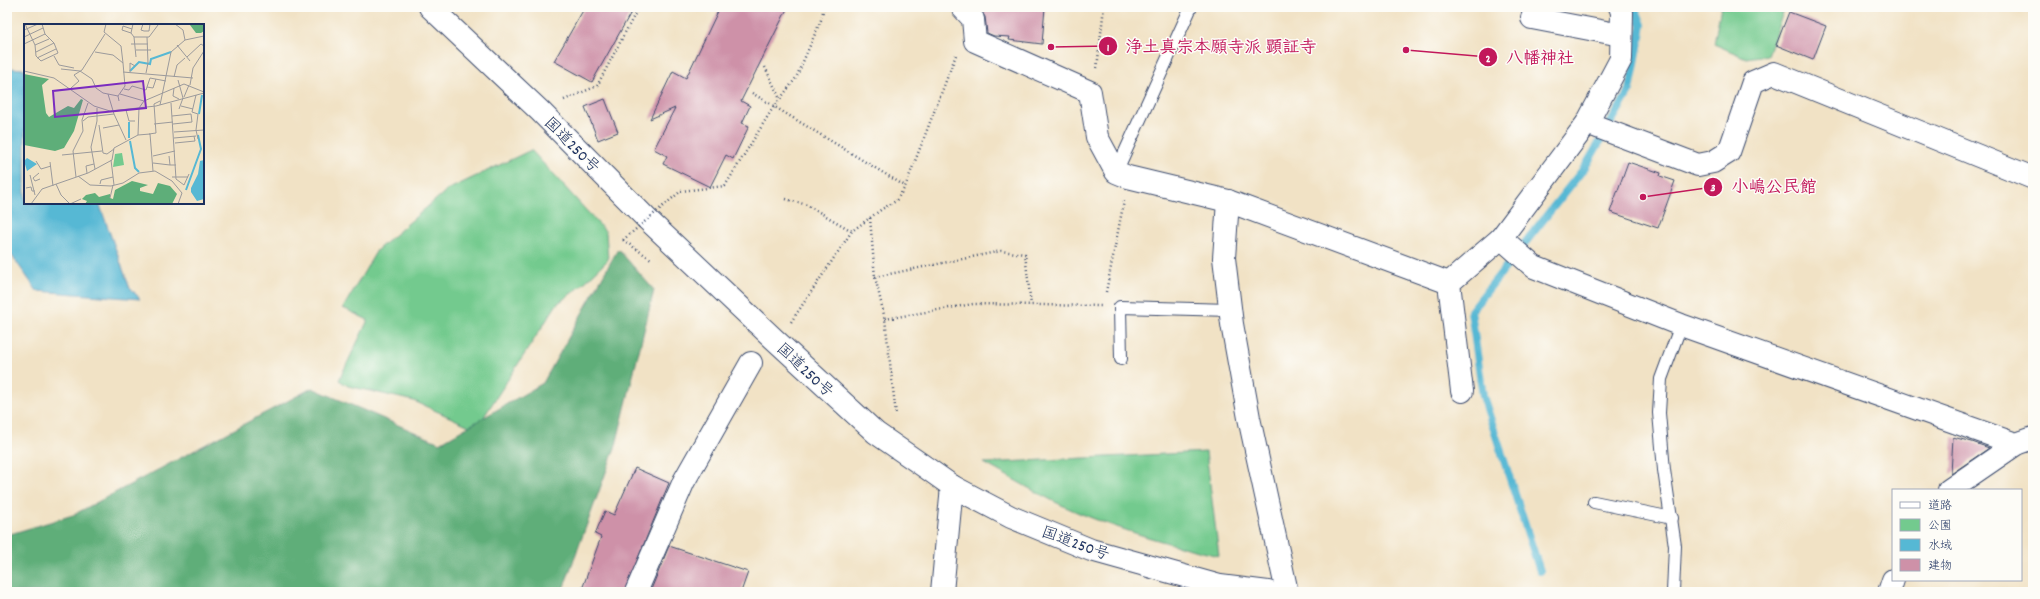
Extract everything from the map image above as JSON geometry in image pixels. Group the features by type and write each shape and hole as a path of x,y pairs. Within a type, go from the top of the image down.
{"main road":[{"name":"国道250号","path":"430,7 540,111 648,220 876,433 952,486 1011,517 1091,550 1220,586 1268,592"},
{"path":"962,7 973,20 975,41 1090,92 1097,137 1122,174 1228,201 1449,283"},
{"path":"1449,283 1504,241 1591,124 1621,59 1622,12 1620,7"},
{"path":"1532,18 1621,35"},
{"path":"1591,124 1698,166 1713,162 1729,152 1753,82 1774,73 2033,178"},
{"path":"1228,201 1224,258 1230,310 1248,418 1287,592"},
{"path":"1504,241 1534,267 1681,325 2027,444"},
{"path":"1449,283 1462,391"},
{"path":"636,592 684,482 751,363"},
{"path":"1951,489 2027,444"},
{"path":"942,592 952,486"},
{"path":"1889,592 1893,581"}],"lane":[{"path":"1122,174 1191,7"},
{"path":"1121,359 1120,307 1230,310"},
{"path":"1673,592 1675,546 1664,470 1659,413 1661,379 1681,325"},
{"path":"1594,502 1672,518"}],"path":[{"path":"540,111 597,86 636,12 642,7"},
{"path":"624,240 681,191 725,186 775,106 796,78 821,20 824,7"},
{"path":"1090,92 1096,79 1104,7"},
{"path":"774,339 789,324 852,231 896,201 905,186 957,52 975,41"},
{"path":"765,67 780,99"},
{"path":"752,93 905,186"},
{"path":"1104,306 1122,174"},
{"path":"786,199 807,205 852,231"},
{"path":"870,218 875,276 884,318 896,415"},
{"path":"875,276 1001,251 1025,254 1031,305"},
{"path":"884,318 973,304 1120,307"}],"green space":[{"path":"1721,7 1785,7 1768,55 1746,58 1714,44"},
{"path":"531,150 606,232 608,260 580,287 557,304 476,429 414,401 348,386 339,380 368,320 343,308 377,250 447,190"},
{"path":"618,249 654,290 616,445 562,592 7,592 7,535 73,515 312,388 440,443 543,383"},
{"path":"1206,452 1219,556 1148,537 1079,513 1043,496 984,463"}],"water":[{"path":"7,68 24,69 24,204 99,204 129,286 140,299 37,291 7,247"}],"building":[{"path":"585,7 634,7 592,82 554,61"},
{"path":"720,7 788,7 741,101 750,106 742,123 749,126 733,159 726,155 710,187 663,164 667,156 654,149 675,108 650,119 673,71 686,78"},
{"path":"979,7 1045,7 1042,44 1009,40 1010,37 994,36 987,33 985,17"},
{"path":"1789,12 1826,26 1813,60 1776,45"},
{"path":"605,99 618,132 598,140 585,107"},
{"path":"1628,162 1661,173 1660,176 1675,181 1658,228 1610,212"},
{"path":"1953,437 1972,442 1989,448 1951,474"},
{"path":"635,468 669,483 624,592 581,592 601,537 595,534 605,511 614,515"},
{"path":"669,546 748,572 741,592 650,592"}],"waterway":[{"path":"1540,571 1483,396 1471,311 1585,167 1630,90 1642,25 1635,7"}],"place":[{"name":"浄土真宗本願寺派 顕証寺","path":"1051,47"},
{"name":"八幡神社","path":"1406,50"},
{"name":"小嶋公民館","path":"1643,197"}]}
